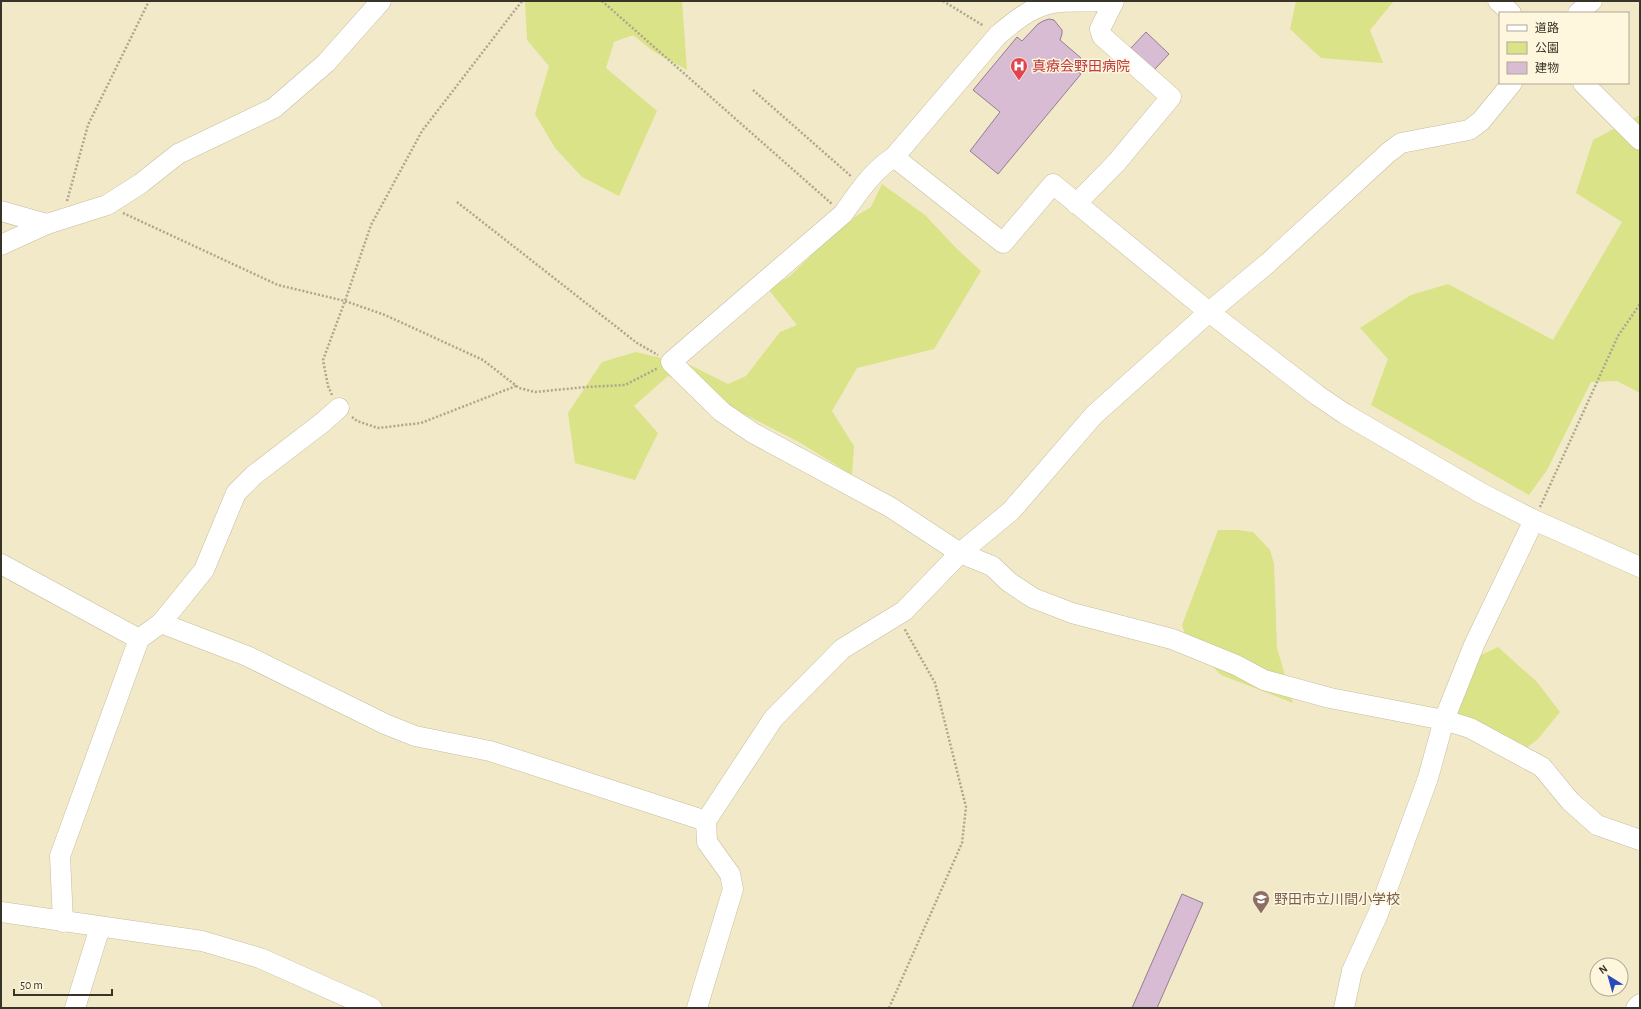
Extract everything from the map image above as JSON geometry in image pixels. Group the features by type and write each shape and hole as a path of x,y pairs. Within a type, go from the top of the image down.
{"street":[{"path":"1,245 55,221 107,205 140,184 178,154 274,108 326,63 381,1"},
{"path":"1100,1 1084,3 1060,2 1037,7 1019,18 998,35 894,157 883,164 863,187 843,214 671,362 722,412 753,433 890,507 960,553 992,566 1008,582 1033,598 1072,613 1172,639 1236,664 1264,680 1330,698 1444,720 1470,728 1542,767 1570,801 1597,825 1640,840"},
{"path":"1076,204 1117,162 1171,97 1102,36 1100,29 1114,1"},
{"path":"1498,1 1510,12"},
{"path":"1579,12 1592,1"},
{"path":"697,1008 733,889 730,874 707,842 706,821 773,719 842,649 904,611 960,553 1011,511 1094,415 1209,312 1268,263 1389,152 1402,143 1469,130 1481,121 1511,84"},
{"path":"1584,84 1640,140"},
{"path":"894,157 1003,243 1053,184 1209,312 1317,395 1345,414 1481,493 1534,520 1640,567"},
{"path":"1,211 55,221"},
{"path":"63,922 60,856 139,639 161,623 204,570 236,494 254,475 322,423 339,408"},
{"path":"1344,1008 1352,971 1378,914 1428,778 1444,720 1474,645 1534,520"},
{"path":"1,564 139,639"},
{"path":"161,623 248,656 385,724 415,736 490,751 706,821"},
{"path":"1,912 202,941 260,958 372,1008"},
{"path":"75,1008 100,927"},
{"path":"1636,1008 1640,1004"}],"path":[{"path":"55,221 88,125 149,1"},
{"path":"516,386 421,423 378,428 357,421 339,408 328,386 323,360 371,225 422,131 522,1"},
{"path":"602,1 843,214"},
{"path":"943,1 998,35"},
{"path":"753,90 863,187"},
{"path":"457,202 637,343 671,362"},
{"path":"107,205 278,285 345,301 386,315 482,360 516,386 535,392 625,385 671,362"},
{"path":"1534,520 1618,336 1640,304"},
{"path":"889,1008 962,843 966,807 935,682 897,615"}],"green space":[{"path":"525,1 682,1 687,70 653,51 633,35 614,42 606,68 657,111 619,196 582,177 555,148 535,114 549,66 527,40"},
{"path":"1296,1 1394,1 1370,30 1383,63 1321,58 1290,29"},
{"path":"1640,115 1640,393 1617,381 1591,382 1547,470 1529,495 1371,405 1388,359 1360,328 1411,295 1448,284 1553,340 1622,222 1576,193 1593,140"},
{"path":"882,184 925,215 956,248 981,271 934,349 857,368 832,411 854,446 852,475 799,442 668,376 634,406 658,433 635,480 575,463 568,413 602,362 636,352 690,365 728,384 746,376 780,332 797,325 768,289 790,276 843,224 871,207"},
{"path":"1218,530 1253,532 1270,550 1274,564 1277,648 1293,703 1221,675 1187,641 1182,625"},
{"path":"1498,647 1537,682 1560,712 1538,739 1517,755 1463,720 1447,699 1475,658"}],"building":[{"path":"1049,19 1054,20 1062,30 1060,40 1081,58 1073,68 1081,74 998,174 970,151 1000,112 973,90 1017,37 1022,41 1038,24"},
{"path":"1146,32 1169,54 1154,70 1131,48"},
{"path":"1182,894 1203,903 1157,1008 1132,1008"}],"place":[{"name":"真療会野田病院","path":"1019,81"},
{"name":"野田市立川間小学校","path":"1261,914"}]}
